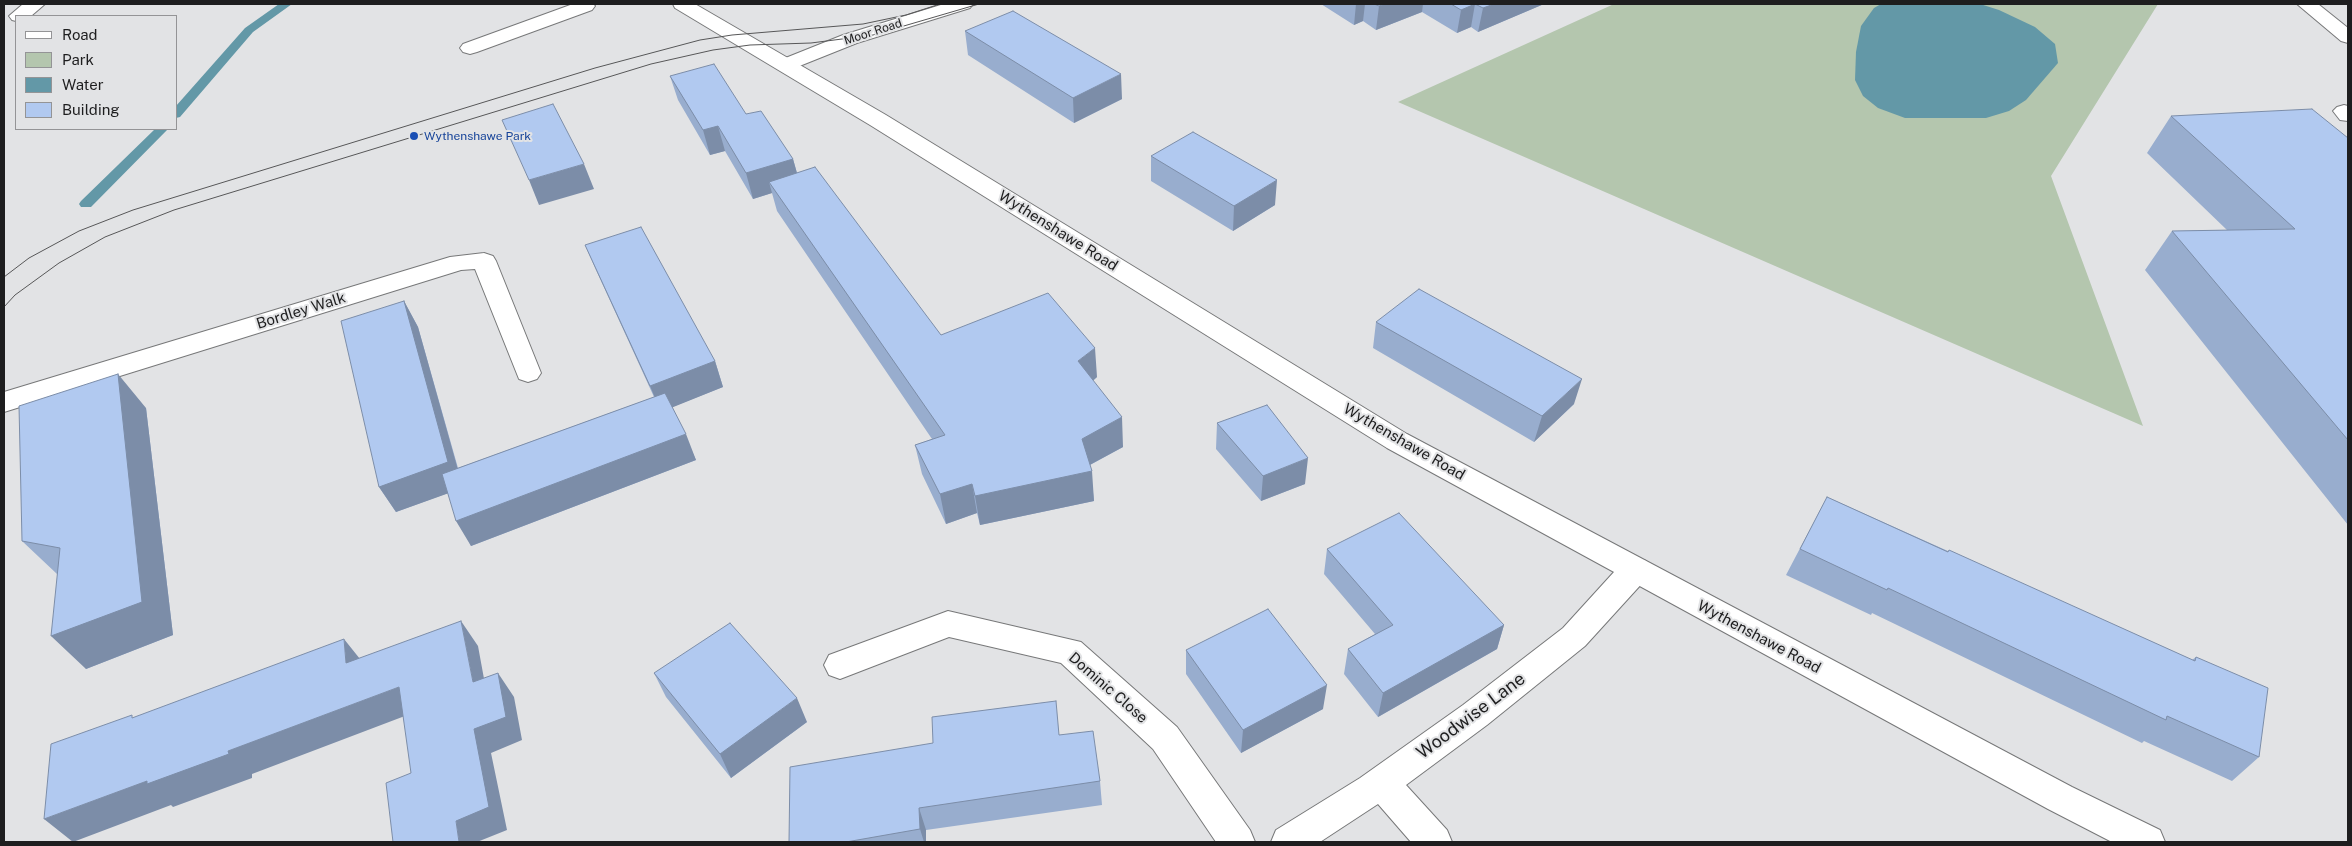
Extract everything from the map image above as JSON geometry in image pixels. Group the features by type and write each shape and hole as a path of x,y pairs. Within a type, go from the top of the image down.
{"street":[{"path":"20,15 35,4"},
{"path":"470,48 585,6 582,4"},
{"name":"Wythenshawe Road","path":"682,4 878,120 1397,441 2060,798 2147,842"},
{"name":"Moor Road","path":"785,65 850,39 963,4"},
{"path":"2306,4 2348,36"},
{"path":"4,28 15,19"},
{"name":"Bordley Walk","path":"4,402 459,262 484,261 528,373"},
{"name":"Woodwise Lane","path":"1289,842 1382,782 1475,715 1574,637 1635,570"},
{"name":"Dominic Close","path":"840,664 948,624 1070,652 1165,738 1237,842"},
{"path":"1382,782 1434,842"}],"green space":[{"path":"1614,4 2158,4 2051,176 2143,426 1398,102"}],"water":[{"path":"1881,4 1980,4 1999,10 2035,27 2055,44 2058,63 2026,100 2009,111 1986,118 1905,118 1878,108 1863,96 1855,80 1856,52 1861,26 1874,8"}],"building":[{"path":"1451,4 1475,4 1461,10"},
{"path":"1475,4 1494,4 1483,8"},
{"path":"1013,11 1121,74 1073,98 965,31"},
{"path":"714,64 746,114 761,111 793,159 746,173 718,126 703,130 670,76"},
{"path":"553,104 584,164 529,180 502,120"},
{"path":"2312,109 2348,138 2348,440 2172,231 2295,229 2171,116"},
{"path":"1193,132 1277,180 1234,206 1151,156"},
{"path":"815,167 941,335 1048,293 1095,348 1078,361 1122,417 1082,439 1092,471 975,496 972,484 940,494 915,445 945,435 769,182"},
{"path":"641,227 715,361 650,386 585,245"},
{"path":"1419,289 1582,379 1542,416 1376,322"},
{"path":"404,301 448,462 379,487 341,321"},
{"path":"118,374 142,602 51,636 60,548 22,541 19,406"},
{"path":"665,393 686,434 456,521 442,474"},
{"path":"1267,405 1308,458 1263,476 1217,423"},
{"path":"1827,497 2195,661 2196,657 2268,688 2259,757 2167,716 2166,720 1888,588 1887,590 1800,549"},
{"path":"1399,513 1504,625 1383,693 1348,649 1393,625 1327,549"},
{"path":"1268,609 1327,685 1243,730 1186,650"},
{"path":"461,621 473,682 498,673 506,717 474,729 489,807 456,821 459,842 393,842 386,783 411,773 399,687 228,751 229,754 147,784 147,781 44,819 51,744 132,715 132,718 344,639 346,663"},
{"path":"730,623 797,698 720,754 654,673"},
{"path":"1056,701 1059,735 1093,731 1100,781 919,808 920,829 846,842 789,842 790,767 933,743 932,717"}],"waterway":[{"path":"178,112 249,30 286,4"},
{"path":"86,204 161,130"}],"tram line":[{"path":"4,277 29,258 79,231 133,210 595,68 700,40 732,35 863,24 906,15 940,4"},
{"path":"4,307 15,295 59,263 105,237 174,210 651,64 713,50 750,45 811,43 873,35 979,4"}],"place":[{"name":"Wythenshawe Park","path":"414,136"}]}
